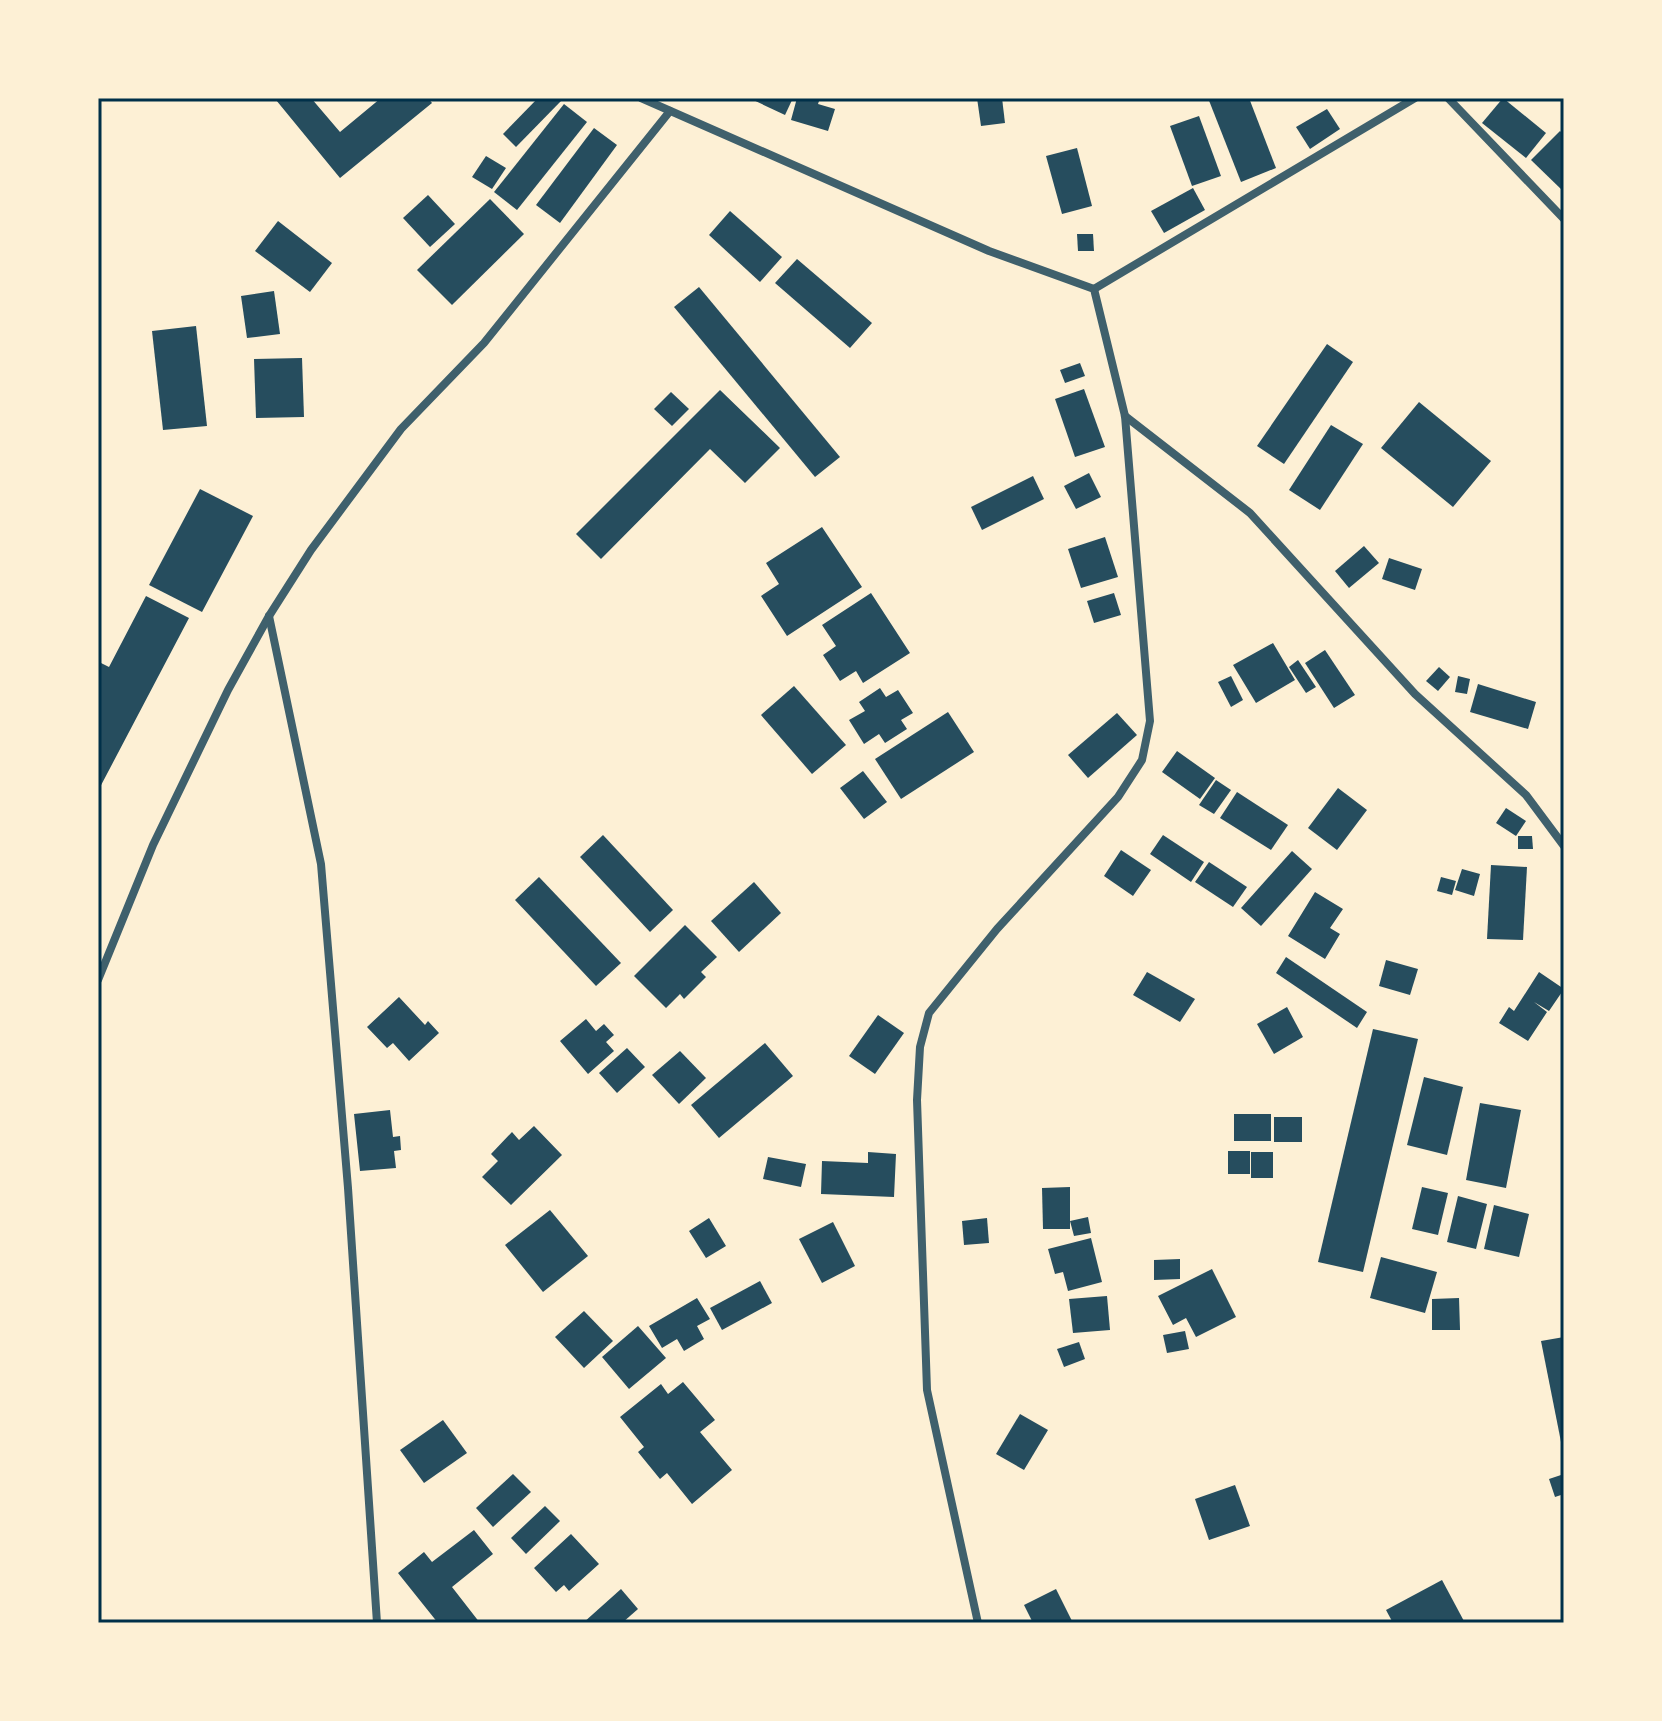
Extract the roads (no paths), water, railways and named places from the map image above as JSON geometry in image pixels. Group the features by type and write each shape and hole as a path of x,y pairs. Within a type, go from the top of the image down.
{"street":[{"path":"641,98 989,251 1094,289"},
{"path":"1094,289 1415,98"},
{"path":"1448,98 1564,219"},
{"path":"98,980 153,845 228,690 269,616 311,550 401,429 484,343 670,111"},
{"path":"978,1623 927,1390 917,1100 920,1047 929,1013 997,929 1118,797 1142,760 1150,721 1125,416 1094,289"},
{"path":"1125,416 1250,513 1415,694 1526,795 1564,846"},
{"path":"269,616 321,864 348,1188 377,1623"}]}
